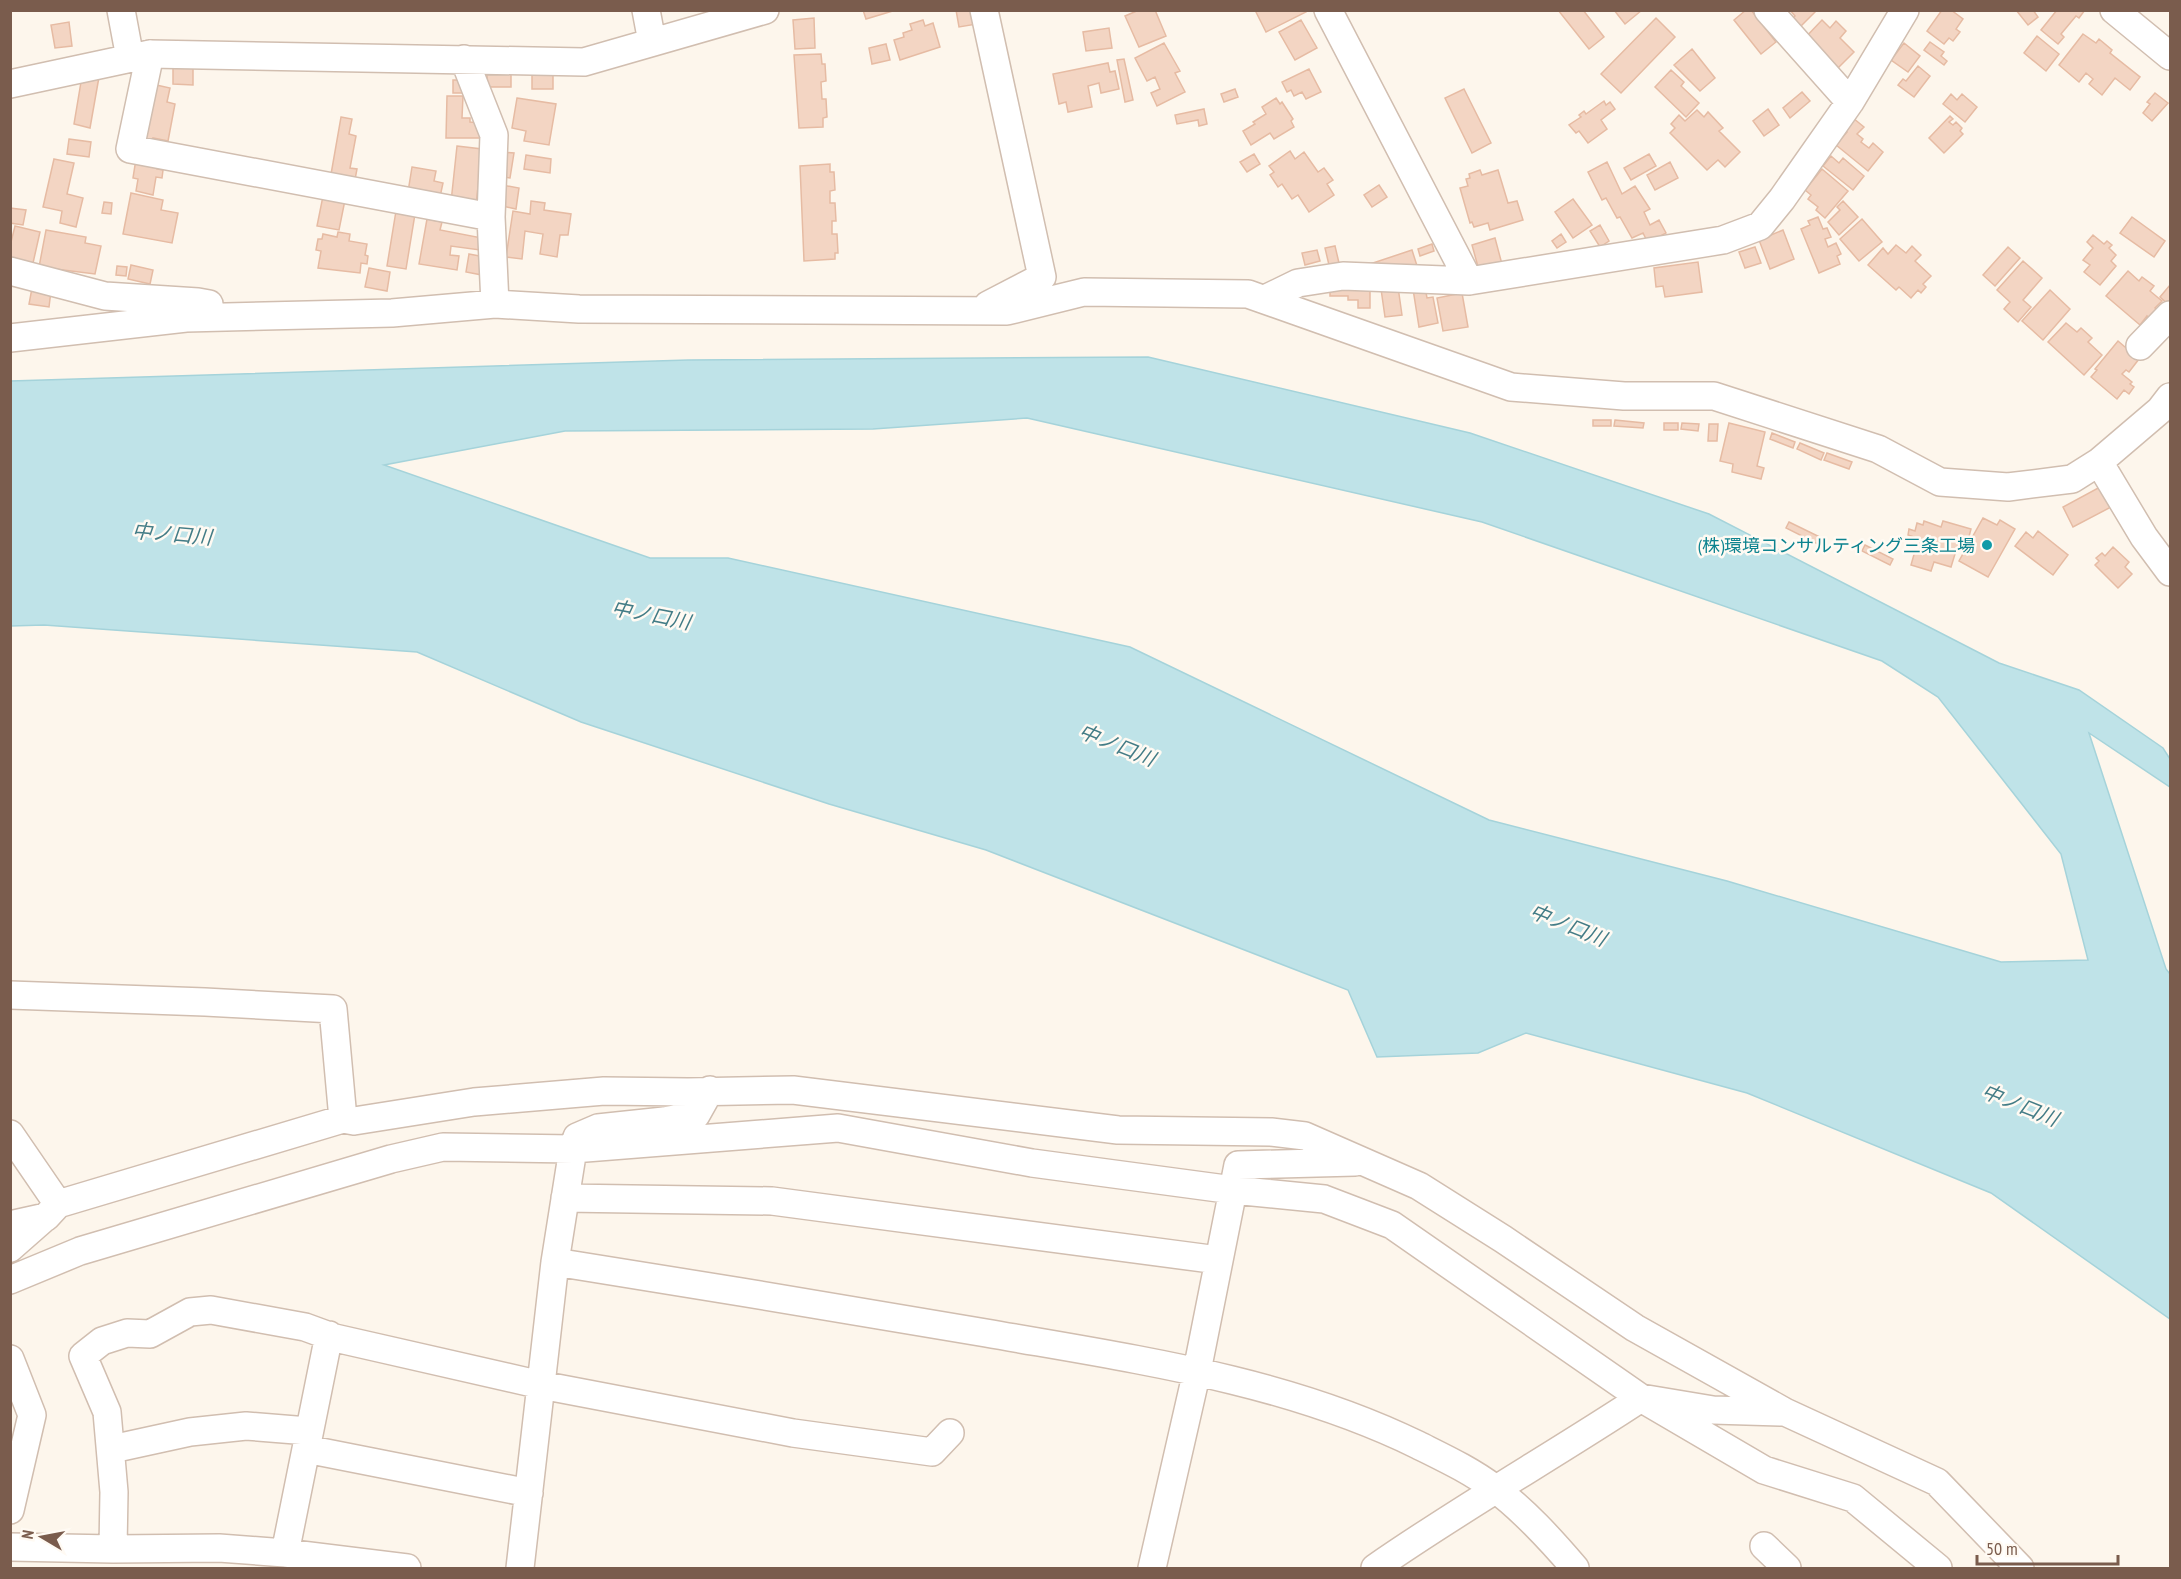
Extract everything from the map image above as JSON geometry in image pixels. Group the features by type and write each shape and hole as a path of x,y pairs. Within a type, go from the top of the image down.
{"street":[{"path":"121,10 140,56 130,149 491,217"},
{"path":"646,10 652,42"},
{"path":"10,84 140,56 584,62 765,10"},
{"path":"976,311 1041,277 984,10"},
{"path":"1328,10 1469,281"},
{"path":"1768,10 1850,102"},
{"path":"1265,299 1298,283 1343,276 1469,281 1723,240 1760,226 1782,199 1850,102 1905,10"},
{"path":"2114,10 2170,56"},
{"path":"464,59 494,135 491,217 495,304"},
{"path":"10,271 105,296 198,302 251,315"},
{"path":"10,338 186,318 392,313 495,304 579,309 1007,311 1084,292 1248,294 1511,387 1624,396 1714,396 1878,449 1940,482 2008,487 2072,479 2099,462 2160,410 2170,397"},
{"path":"2140,346 2170,315"},
{"path":"2099,462 2144,537 2170,572"},
{"path":"10,996 205,1002 333,1009 343,1119"},
{"path":"520,1569 555,1262 573,1149 577,1137 598,1128 664,1122 696,1115 710,1090"},
{"path":"10,1226 52,1210 343,1119 354,1120 474,1102 604,1091 793,1090 1118,1130 1271,1132 1305,1136 1419,1186 1503,1239 1635,1328 1785,1412 1937,1482 2020,1569"},
{"path":"10,1280 80,1251 391,1159 443,1147 573,1149 838,1128 1032,1163 1233,1190 1324,1199 1392,1225 1641,1398 1764,1470 1853,1498 1938,1569"},
{"path":"10,1134 52,1210"},
{"path":"1152,1569 1197,1371 1238,1165 1362,1162"},
{"path":"565,1198 772,1201 1218,1260"},
{"path":"10,1248 52,1210"},
{"path":"555,1262 792,1300 1197,1371 1330,1407 1394,1433 1462,1466 1495,1489 1550,1538 1575,1569"},
{"path":"113,1549 114,1492 107,1412 83,1356 102,1341 127,1333 150,1334 190,1312 211,1310 305,1327 329,1335 541,1385 793,1433 932,1452 950,1433"},
{"path":"285,1553 329,1335"},
{"path":"10,1359 32,1415 10,1510"},
{"path":"1375,1569 1495,1489 1561,1450 1641,1398 1713,1410 1785,1412"},
{"path":"112,1449 190,1432 246,1426 529,1493"},
{"path":"1764,1546 1788,1569"},
{"path":"10,1547 113,1549 219,1558 285,1553 407,1569"}],"water":[{"name":"中ノ口川","path":"1148,357 1470,433 1709,514 1999,663 2079,690 2163,748 2170,759 2170,787 2089,733 2166,969 2170,974 2170,1319 1991,1193 1747,1093 1526,1033 1478,1053 1377,1057 1348,990 986,850 829,804 581,722 417,652 44,625 11,626 11,381 688,360","holes":["1027,418 1482,522 1882,661 1938,697 2061,854 2088,960 2001,962 1727,881 1489,820 1130,647 728,558 650,558 384,465 565,431 873,429"]}],"building":[{"path":"863,10 896,10 866,19"},
{"path":"956,10 974,10 977,24 959,27"},
{"path":"1139,10 1155,10 1166,36 1139,47 1125,16"},
{"path":"1255,10 1305,10 1306,12 1266,32"},
{"path":"1558,10 1583,10 1604,37 1589,49"},
{"path":"1614,10 1642,10 1625,24"},
{"path":"1746,10 1751,10 1776,42 1761,54 1734,20"},
{"path":"1790,10 1816,11 1797,30 1789,22 1795,16"},
{"path":"1942,10 1951,10 1963,19 1956,29 1960,32 1953,41 1949,38 1944,44 1927,31"},
{"path":"2016,10 2033,10 2038,17 2028,25"},
{"path":"2057,10 2085,10 2079,18 2076,16 2061,34 2064,37 2058,44 2041,30"},
{"path":"814,18 815,48 795,49 793,20"},
{"path":"1656,18 1675,37 1621,93 1601,74"},
{"path":"923,20 925,26 933,23 940,47 900,60 894,40 904,37 903,33 912,30 910,24"},
{"path":"1301,20 1317,48 1295,60 1279,32"},
{"path":"1822,20 1830,28 1836,21 1846,31 1840,38 1854,52 1835,71 1803,40"},
{"path":"69,22 72,46 55,48 51,25"},
{"path":"1109,28 1112,48 1086,51 1083,32"},
{"path":"2083,34 2096,43 2099,39 2112,50 2110,53 2140,77 2130,90 2115,78 2102,95 2089,84 2093,79 2086,73 2079,82 2059,65"},
{"path":"2037,36 2059,54 2046,71 2024,53"},
{"path":"1930,42 1944,52 1941,56 1947,61 1944,65 1924,50"},
{"path":"1164,43 1180,71 1175,73 1185,92 1157,106 1151,93 1160,89 1155,77 1147,81 1135,58"},
{"path":"1904,43 1920,56 1908,72 1891,60"},
{"path":"886,44 890,60 872,64 869,48"},
{"path":"1692,49 1715,78 1700,91 1674,65"},
{"path":"821,54 822,64 825,64 826,81 821,82 822,99 826,99 827,117 823,118 823,127 799,128 794,55"},
{"path":"1124,59 1133,100 1125,102 1117,60"},
{"path":"1108,63 1110,72 1115,71 1119,89 1101,93 1099,83 1088,86 1092,107 1068,112 1066,102 1059,104 1053,74"},
{"path":"173,65 193,65 193,85 173,84"},
{"path":"1918,66 1930,76 1914,97 1898,85 1903,79 1906,81"},
{"path":"1309,69 1321,92 1306,99 1302,92 1294,96 1291,90 1287,92 1282,82"},
{"path":"1671,70 1684,82 1681,86 1699,103 1686,117 1655,87"},
{"path":"487,72 511,72 511,87 487,87"},
{"path":"532,72 553,73 553,89 532,89"},
{"path":"99,77 90,128 74,124 81,82"},
{"path":"453,80 468,80 467,93 453,93"},
{"path":"152,84 170,88 167,102 175,104 168,141 153,138 152,144 142,142"},
{"path":"1235,89 1238,97 1224,102 1221,94"},
{"path":"1464,89 1491,143 1472,153 1445,98"},
{"path":"1802,92 1810,101 1790,118 1783,108"},
{"path":"2155,93 2168,103 2152,121 2143,113 2150,104 2147,102"},
{"path":"1951,94 1957,100 1962,94 1977,107 1965,122 1943,104"},
{"path":"447,96 463,96 462,118 470,118 470,122 483,123 483,138 446,138"},
{"path":"517,98 556,104 549,145 524,141 526,131 512,128"},
{"path":"1276,98 1280,104 1282,102 1293,119 1291,121 1294,127 1274,139 1270,133 1251,145 1243,131 1266,114 1262,107"},
{"path":"1604,101 1606,105 1610,102 1615,109 1601,120 1607,129 1588,143 1579,131 1576,133 1569,125 1581,117 1579,115 1584,111 1586,114"},
{"path":"1204,109 1207,124 1199,126 1198,120 1177,124 1175,115"},
{"path":"1768,109 1779,125 1764,136 1753,121"},
{"path":"1697,110 1704,117 1708,112 1723,128 1719,131 1740,152 1725,167 1718,160 1707,170 1670,133 1675,128 1671,124 1679,115 1685,121"},
{"path":"1950,116 1953,119 1949,122 1953,125 1956,122 1962,128 1960,131 1963,134 1944,153 1929,138"},
{"path":"341,117 352,119 349,134 356,136 350,168 357,169 354,185 330,180"},
{"path":"1853,118 1864,127 1857,134 1863,139 1861,142 1869,148 1873,143 1883,152 1868,171 1836,145 1847,132 1844,129"},
{"path":"69,139 91,142 89,157 67,154"},
{"path":"457,146 482,149 476,205 451,202"},
{"path":"1290,151 1295,159 1304,152 1318,172 1324,168 1333,180 1327,184 1334,195 1309,212 1298,195 1292,199 1282,184 1278,187 1270,175 1274,172 1269,166"},
{"path":"502,152 514,153 510,178 498,176"},
{"path":"1254,154 1260,164 1247,172 1240,162"},
{"path":"1649,154 1656,166 1631,180 1624,168"},
{"path":"526,155 551,159 550,173 524,169"},
{"path":"1831,156 1839,163 1843,158 1864,176 1853,190 1823,166"},
{"path":"54,159 74,163 67,194 83,198 76,227 60,223 62,211 43,207"},
{"path":"136,159 158,163 157,169 163,170 162,178 156,177 153,195 136,191 138,179 133,178"},
{"path":"1607,162 1622,194 1635,186 1650,209 1644,212 1650,225 1659,220 1666,233 1648,243 1643,233 1632,238 1606,198 1602,200 1588,172"},
{"path":"1670,162 1678,178 1655,190 1647,175"},
{"path":"830,164 830,172 834,172 835,190 830,191 830,203 835,203 836,221 832,221 832,234 837,234 838,253 835,253 835,259 804,261 800,166"},
{"path":"412,167 436,171 434,181 443,183 440,197 408,192"},
{"path":"1822,169 1848,191 1825,218 1816,210 1818,207 1808,199 1811,195 1805,190"},
{"path":"1480,170 1482,175 1498,170 1508,203 1517,201 1523,220 1490,230 1488,223 1474,227 1472,222 1470,223 1460,188 1468,186 1466,179 1470,178 1469,174"},
{"path":"502,185 519,188 516,209 498,205"},
{"path":"1379,185 1387,197 1372,207 1364,195"},
{"path":"131,193 163,200 161,210 178,213 172,243 123,234"},
{"path":"323,196 345,200 339,230 317,226"},
{"path":"1573,199 1592,225 1573,238 1555,212"},
{"path":"531,201 545,203 544,210 571,214 568,235 560,235 557,257 540,254 543,234 525,231 522,259 506,257 513,211 530,214"},
{"path":"1843,201 1858,217 1839,235 1828,222 1840,210 1837,207"},
{"path":"104,202 112,203 111,214 102,213"},
{"path":"10,208 26,210 23,225 10,223"},
{"path":"396,211 415,214 406,269 387,266"},
{"path":"1818,217 1823,229 1827,228 1831,237 1825,239 1828,247 1836,243 1841,254 1837,256 1840,264 1819,273 1801,229 1810,225 1808,221"},
{"path":"2132,217 2165,241 2154,257 2120,233"},
{"path":"427,219 442,222 440,230 482,238 480,250 451,246 450,255 459,256 457,270 419,264"},
{"path":"1862,219 1882,242 1859,261 1840,239"},
{"path":"1600,225 1609,241 1600,247 1590,231"},
{"path":"15,226 40,232 33,263 10,258 10,246"},
{"path":"46,230 86,237 85,243 101,246 95,274 39,267"},
{"path":"1783,230 1794,259 1770,269 1759,240"},
{"path":"338,232 350,234 349,241 367,244 365,255 368,256 367,264 361,263 360,273 318,268 321,251 316,250 318,239 322,239 323,234 337,237"},
{"path":"1561,234 1566,242 1557,248 1552,241"},
{"path":"2093,235 2104,244 2107,241 2112,245 2109,248 2116,255 2111,261 2116,266 2100,285 2084,272 2090,265 2083,260 2093,248 2087,242"},
{"path":"1495,238 1503,268 1480,274 1472,245"},
{"path":"1432,244 1434,251 1420,256 1418,249"},
{"path":"1896,245 1906,253 1912,246 1921,255 1915,261 1931,276 1923,284 1926,287 1921,293 1918,290 1911,298 1899,287 1896,290 1868,265 1883,248 1888,254"},
{"path":"1335,246 1339,263 1329,265 1325,248"},
{"path":"1755,247 1761,263 1745,268 1739,252"},
{"path":"2008,247 2020,258 1995,286 1983,275"},
{"path":"1317,250 1320,261 1305,265 1302,253"},
{"path":"1412,250 1418,269 1367,265"},
{"path":"469,254 485,257 482,275 466,272"},
{"path":"2023,261 2042,278 2023,300 2031,307 2018,322 2004,309 2010,302 1997,290"},
{"path":"1698,262 1702,292 1665,297 1663,286 1656,287 1654,268"},
{"path":"131,265 153,270 150,284 128,279"},
{"path":"117,266 127,267 126,276 116,275"},
{"path":"369,268 390,272 387,291 365,287"},
{"path":"2128,271 2139,281 2142,277 2154,286 2150,291 2162,301 2155,308 2159,311 2151,320 2147,316 2140,325 2106,296"},
{"path":"1370,284 1370,308 1358,308 1358,300 1348,300 1348,296 1330,296 1330,285"},
{"path":"2170,285 2170,306 2160,297"},
{"path":"1398,287 1402,315 1385,317 1381,289"},
{"path":"1425,287 1427,298 1433,297 1438,323 1419,327 1413,289"},
{"path":"32,288 51,291 49,307 29,304"},
{"path":"2050,290 2070,309 2043,340 2022,321"},
{"path":"1462,293 1468,327 1443,331 1437,298"},
{"path":"2066,323 2077,332 2081,328 2092,338 2088,342 2102,355 2084,375 2048,342"},
{"path":"2118,341 2139,359 2129,372 2126,370 2122,374 2132,382 2130,384 2134,387 2129,394 2124,390 2117,399 2091,377"},
{"path":"1593,420 1611,420 1611,426 1593,426"},
{"path":"1615,420 1644,423 1643,428 1614,426"},
{"path":"1664,423 1678,423 1678,430 1664,430"},
{"path":"1682,423 1699,424 1698,431 1681,429"},
{"path":"1729,423 1765,432 1757,466 1764,468 1761,479 1732,472 1733,464 1720,461"},
{"path":"1709,424 1718,424 1717,441 1708,441"},
{"path":"1772,433 1795,442 1793,448 1770,439"},
{"path":"1800,443 1824,453 1821,460 1797,449"},
{"path":"1827,453 1852,462 1849,469 1824,460"},
{"path":"2100,487 2111,507 2073,527 2063,507"},
{"name":"(株)環境コンサルティング三条工場","path":"1983,518 1997,525 2000,520 2015,529 1988,577 1959,561"},
{"path":"1924,521 1941,527 1943,521 1971,529 1967,544 1959,541 1951,567 1934,562 1931,571 1911,565 1915,551 1910,549 1914,537 1908,535 1909,529 1915,531 1917,523 1923,525"},
{"path":"1789,522 1824,539 1820,545 1786,528"},
{"path":"2038,531 2068,555 2053,575 2015,546 2026,532 2033,538"},
{"path":"1865,545 1893,559 1890,565 1862,551"},
{"path":"2113,547 2129,562 2125,567 2132,574 2118,588 2095,565 2099,561 2096,558 2102,553 2105,556"}],"place":[{"name":"(株)環境コンサルティング三条工場","path":"1987,545"}]}
